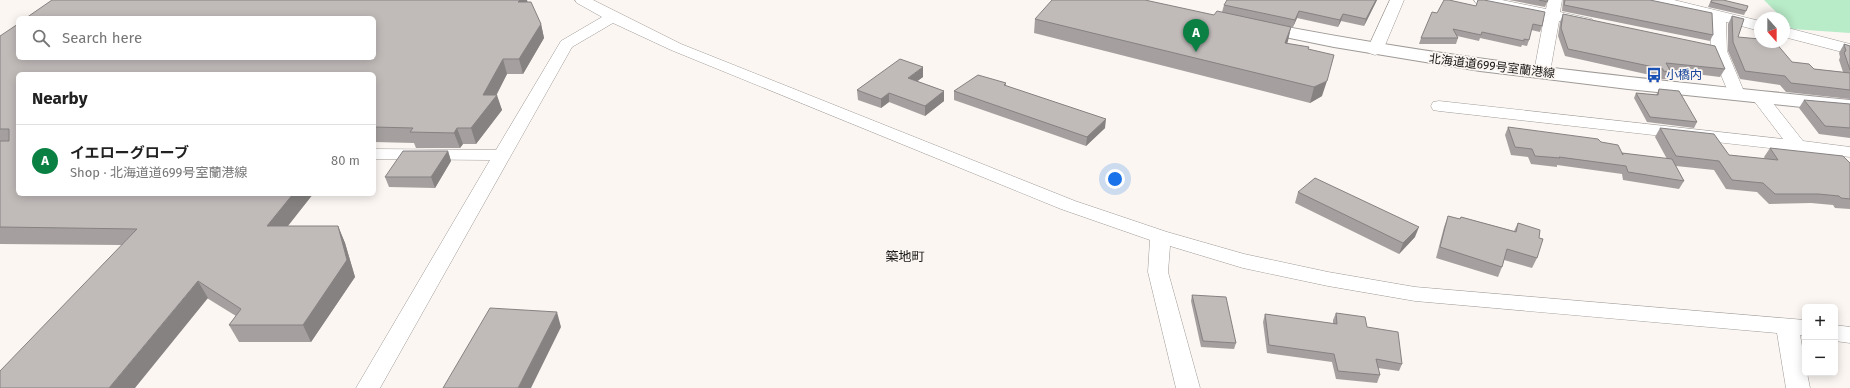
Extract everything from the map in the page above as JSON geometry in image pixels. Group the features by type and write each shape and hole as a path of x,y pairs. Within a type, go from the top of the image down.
{"main road":[{"name":"北海道道699号室蘭港線","path":"1244,23 1375,50 1542,72 1850,106"}],"street":[{"path":"582,0 613,17 676,47 1068,205 1160,237 1243,261 1415,294 1796,327 1798,388"},
{"path":"1375,50 1397,0"},
{"path":"1481,0 1602,25"},
{"path":"1542,72 1555,0"},
{"path":"1656,0 1754,25"},
{"path":"1718,16 1719,49 1736,94"},
{"path":"368,388 566,44 613,17"},
{"path":"1790,34 1850,49"},
{"path":"1704,46 1719,49"},
{"path":"1759,97 1797,146"},
{"path":"1439,106 1850,152"},
{"path":"376,154 502,155"},
{"path":"1160,237 1158,272 1188,388"},
{"path":"1838,333 1850,335"}],"green space":[{"path":"1764,0 1850,0 1850,33 1792,29 1790,27 1790,12 1776,12"}],"building":[{"path":"52,0 520,0 518,2 531,2 541,24 519,59 503,59 483,95 497,95 471,128 457,128 454,133 410,132 413,128 376,127 376,72 16,72 16,196 291,196 267,226 338,226 347,260 303,325 229,325 241,309 198,281 109,388 0,388 0,371 137,229 0,227 0,141 9,141 9,129 0,129 0,36 16,25 16,60 376,60 376,16 29,16"},
{"path":"1052,0 1145,0 1214,15 1217,11 1291,27 1285,43 1309,47 1308,49 1334,55 1327,81 1314,87 1035,19"},
{"path":"1227,0 1376,0 1366,19 1343,14 1340,20 1299,11 1295,20 1224,5"},
{"path":"1444,0 1476,6 1478,0 1484,0 1545,12 1542,26 1533,24 1529,40 1524,39 1524,41 1482,32 1481,35 1453,29 1458,38 1421,38 1432,12 1437,13"},
{"path":"1565,0 1650,0 1712,13 1713,35 1564,5"},
{"path":"1712,0 1723,0 1748,6 1746,11 1711,2"},
{"path":"1563,14 1715,46 1725,69 1666,63 1671,72 1663,71 1663,69 1568,49 1561,28"},
{"path":"1732,16 1744,19 1738,37 1754,38 1754,48 1780,48 1792,62 1809,64 1814,69 1850,73 1850,90 1791,83 1785,76 1745,71 1733,42"},
{"path":"1844,44 1850,46 1850,70 1844,52 1846,51"},
{"path":"900,59 923,67 908,78 944,91 925,106 889,93 881,99 857,90"},
{"path":"978,75 1006,83 1004,85 1106,119 1087,137 954,91"},
{"path":"1659,89 1679,91 1697,122 1650,117 1636,93 1658,95"},
{"path":"1804,100 1850,104 1850,128 1825,126"},
{"path":"1508,127 1598,139 1601,142 1618,145 1622,153 1672,159 1684,181 1628,172 1626,166 1559,157 1560,158 1535,156 1532,149 1515,147"},
{"path":"1660,128 1714,134 1729,155 1778,160 1770,148 1843,156 1850,163 1850,199 1841,198 1839,196 1818,194 1775,194 1763,183 1732,180 1719,161 1676,156"},
{"path":"403,151 448,151 431,177 385,177"},
{"path":"1315,178 1419,227 1403,243 1298,192"},
{"path":"1448,216 1460,219 1461,217 1516,232 1518,223 1540,230 1539,238 1543,239 1537,258 1507,249 1502,267 1440,247"},
{"path":"1192,295 1226,297 1236,343 1203,341"},
{"path":"490,308 557,312 518,388 443,388"},
{"path":"1336,313 1365,317 1367,327 1398,332 1402,364 1376,359 1380,375 1338,371 1334,354 1269,345 1265,314 1337,324"}],"place":[{"name":"イエローグローブ","path":"1196,52"},
{"name":"小橋内","path":"1654,75"}],"district":[{"name":"築地町","path":"905,256"}]}
